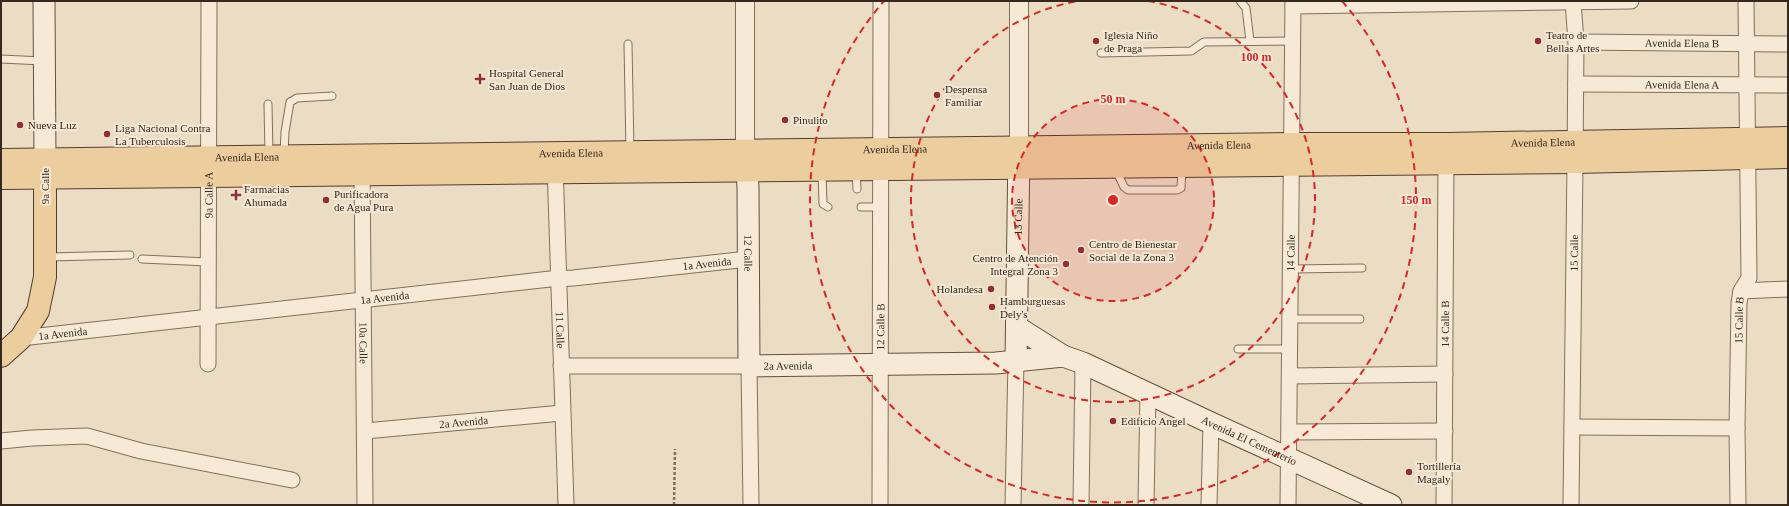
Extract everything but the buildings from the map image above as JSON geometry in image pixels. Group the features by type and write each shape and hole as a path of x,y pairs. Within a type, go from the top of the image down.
{"main road":[{"name":"9a Calle","path":"1,356 21,338 38,311 45,277 44,1"},
{"name":"Avenida Elena","path":"1,178 45,169 1293,154 1446,154 1575,162 1747,148 1788,138"},
{"name":"Avenida Elena","path":"1446,154 1575,141 1747,148 1788,157"},
{"name":"Avenida Elena","path":"555,163 629,153 746,161 822,170 856,179 880,159"},
{"name":"Avenida Elena","path":"1019,158 1114,167 1182,166 1293,154"},
{"name":"Avenida Elena","path":"209,166 276,157 362,165"},
{"name":"13 Calle","path":"1016,361 1019,158"},
{"name":"Avenida Elena","path":"1,160 45,169"},
{"name":"12 Calle","path":"746,161 749,366"},
{"path":"1017,327 1063,356"},
{"name":"Avenida El Cementerio","path":"1016,361 1063,356 1083,363 1148,392 1290,460 1364,500 1392,505"},
{"name":"2a Avenida","path":"749,366 881,365 1016,361"}],"street":[{"name":"9a Calle A","path":"208,364 209,1"},
{"name":"12 Calle","path":"745,1 746,161"},
{"name":"12 Calle B","path":"880,505 881,1"},
{"name":"13 Calle","path":"1019,1 1019,158"},
{"name":"15 Calle","path":"1571,505 1576,84 1574,1"},
{"path":"1293,4 1631,1"},
{"name":"15 Calle B","path":"1738,505 1736,428 1739,303 1741,291 1749,278 1746,1"},
{"name":"14 Calle","path":"1288,505 1290,460 1292,269 1293,4"},
{"name":"Avenida Elena B","path":"1576,42 1788,44"},
{"name":"Avenida Elena A","path":"1576,84 1788,85"},
{"name":"14 Calle B","path":"1444,505 1446,154"},
{"name":"11 Calle","path":"555,163 566,505"},
{"name":"10a Calle","path":"362,165 365,505"},
{"name":"1a Avenida","path":"21,338 748,259"},
{"path":"1741,291 1788,289"},
{"name":"13 Calle","path":"1013,505 1016,361"},
{"path":"1081,505 1083,363"},
{"name":"2a Avenida","path":"561,366 749,366"},
{"name":"12 Calle","path":"749,366 751,505"},
{"path":"1290,376 1445,374"},
{"path":"1146,505 1148,392"},
{"name":"2a Avenida","path":"365,431 562,413"},
{"path":"1209,505 1210,423"},
{"path":"1572,427 1736,428"},
{"path":"1290,432 1445,430"},
{"path":"1,441 87,436 141,451 292,480"}],"lane":[{"path":"1240,1 1246,8 1250,41"},
{"path":"1101,53 1191,51 1204,42 1293,41"},
{"path":"628,44 631,130 629,153"},
{"path":"1,59 45,61"},
{"path":"276,157 285,132 290,102 297,98 332,96"},
{"path":"268,104 276,157"},
{"path":"822,170 823,204 828,207"},
{"path":"861,207 880,207"},
{"path":"45,257 130,255"},
{"path":"142,259 208,262"},
{"path":"1292,269 1362,268"},
{"path":"1291,319 1360,319"},
{"path":"1238,349 1291,349"}],"path":[{"path":"674,505 675,449"}],"place":[{"name":"Iglesia Niño de Praga","path":"1096,41"},
{"name":"Teatro de Bellas Artes","path":"1538,41"},
{"name":"Hospital General San Juan de Dios","path":"480,79"},
{"name":"Despensa Familiar","path":"937,95"},
{"name":"Pinulito","path":"785,120"},
{"name":"Nueva Luz","path":"20,125"},
{"name":"Liga Nacional Contra La Tuberculosis","path":"107,134"},
{"name":"Farmacias Ahumada","path":"236,195"},
{"name":"Purificadora de Agua Pura","path":"326,200"},
{"name":"Centro de Bienestar Social de la Zona 3","path":"1081,250"},
{"name":"Centro de Atención Integral Zona 3","path":"1066,264"},
{"name":"Holandesa","path":"991,289"},
{"name":"Hamburguesas Dely's","path":"992,307"},
{"name":"Edificio Angel","path":"1113,421"},
{"name":"Tortillería Magaly","path":"1409,472"}]}
